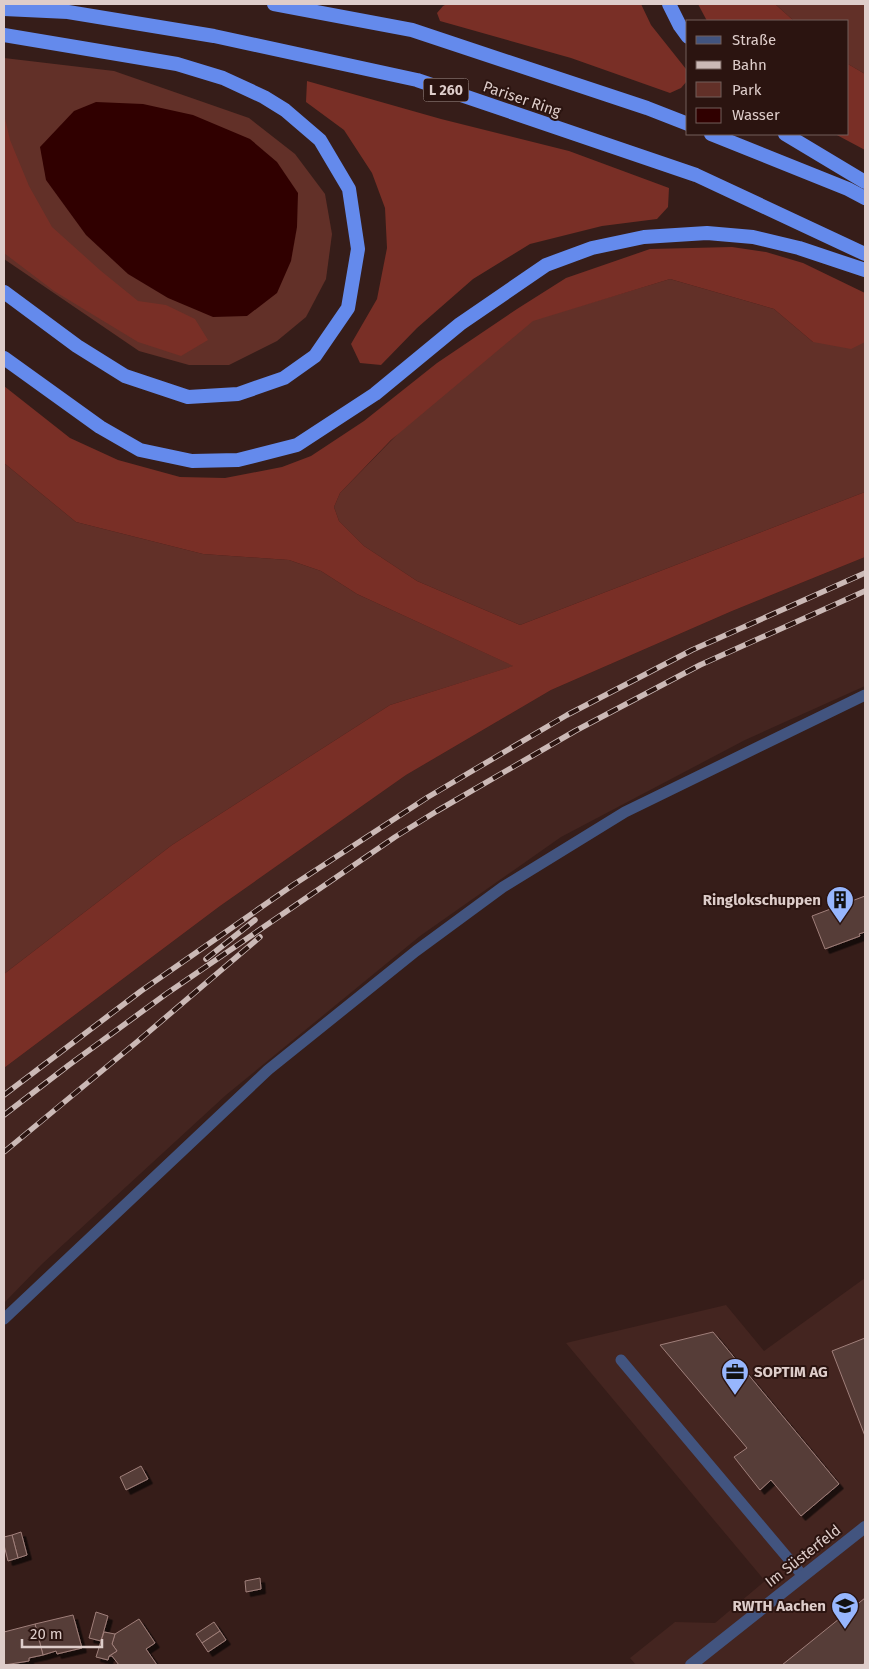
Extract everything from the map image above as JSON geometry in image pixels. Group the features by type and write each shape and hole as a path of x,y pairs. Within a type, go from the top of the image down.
{"highway":[{"name":"Pariser Ring","path":"274,4 412,30 648,108 686,123"},
{"path":"670,4 686,34"},
{"name":"Pariser Ring","path":"4,9 68,12 214,36 417,80 696,175 865,254"},
{"path":"4,35 177,64 223,78 284,110 320,140 350,189 358,248 348,308 315,356 284,378 238,394 188,397 125,376 78,346 4,292"},
{"path":"713,135 848,189 865,198"},
{"path":"787,135 865,182"},
{"path":"4,358 100,427 140,450 192,461 238,460 297,445 375,394 460,324 546,265 592,248 644,237 707,233 753,237 799,248 865,270"}],"street":[{"name":"Im Süsterfeld","path":"691,1665 865,1528"}],"lane":[{"path":"4,1319 268,1070 416,950 503,887 625,812 865,695"},
{"path":"621,1360 804,1576"}],"shaded area":[{"path":"447,4 641,4 651,25 686,69 686,82 681,88 670,93 571,58 440,21 437,13"},
{"path":"698,4 775,4 793,20 706,20"},
{"path":"849,65 865,74 865,150 837,135 849,135"},
{"path":"307,81 441,119 569,151 669,188 668,207 657,219 602,226 530,244 473,279 417,328 381,365 360,363 351,344 377,299 387,248 385,208 372,173 344,130 306,102"},
{"path":"4,114 10,140 29,186 52,227 138,301 166,305 195,319 208,340 181,356 138,342 54,291 4,253"},
{"path":"732,247 766,252 803,263 865,293 865,342 851,349 813,342 774,309 670,279 533,321 391,440 340,493 334,507 339,521 364,546 417,581 520,625 865,492 865,557 732,611 551,690 406,775 220,906 4,1068 4,974 172,845 390,705 513,666 357,594 321,571 289,560 203,554 76,522 4,463 4,386 70,438 118,460 180,477 225,478 282,467 311,456 364,421 437,363 566,278 650,249"},
{"path":"865,557 865,686 745,740 561,837 420,936 226,1095 42,1264 4,1303 4,1068 220,906 406,775 551,690 732,611"},
{"path":"865,1278 865,1665 636,1665 630,1658 675,1622 715,1623 765,1581 566,1343 726,1305 764,1351"}],"green space":[{"path":"775,4 865,4 865,74 849,65 849,20 793,20"},
{"path":"4,58 114,71 249,118 295,154 325,194 332,234 326,279 306,317 277,341 229,365 189,365 139,351 4,259"},
{"path":"670,279 774,309 813,342 865,342 865,492 520,625 417,581 364,546 339,521 334,507 340,493 420,411 533,320"},
{"path":"4,463 76,522 203,554 289,560 321,571 357,594 514,666 390,705 172,845 4,974"}],"water":[{"path":"96,102 143,104 193,115 250,139 277,162 298,193 297,227 291,261 277,293 247,316 213,317 168,298 128,274 86,235 46,180 40,147 74,111"}],"building":[{"name":"Ringlokschuppen","path":"865,896 865,932 859,934 860,936 825,949 812,916"},
{"name":"SOPTIM AG","path":"713,1332 839,1484 801,1516 771,1480 760,1490 734,1457 747,1448 660,1345"},
{"path":"865,1338 865,1436 832,1351"},
{"path":"141,1466 148,1479 126,1490 120,1477"},
{"path":"21,1532 27,1555 18,1558 12,1535"},
{"path":"12,1535 18,1558 8,1561 4,1537"},
{"path":"260,1578 261,1589 246,1592 245,1581"},
{"name":"RWTH Aachen","path":"865,1598 865,1663 862,1665 782,1665"},
{"path":"96,1612 108,1616 101,1641 89,1638"},
{"path":"73,1615 82,1648 57,1654 56,1651 43,1655 35,1624"},
{"path":"139,1619 155,1643 146,1649 157,1665 119,1665 112,1656 109,1656 117,1651 112,1644 115,1634"},
{"path":"214,1622 220,1631 202,1643 196,1634"},
{"path":"35,1624 43,1655 29,1658 29,1661 4,1665 4,1632"},
{"path":"220,1631 226,1640 208,1652 202,1643"},
{"path":"104,1632 115,1634 112,1644 117,1651 109,1656 108,1660 96,1657"}],"railway":[{"path":"4,1095 141,991 293,885 428,797 567,715 692,650 865,573"},
{"path":"4,1115 166,994 395,837 437,811 575,731 700,665 865,591"},
{"path":"206,959 255,920"},
{"path":"4,1152 260,937"}],"place":[{"name":"Ringlokschuppen","path":"840,924"},
{"name":"SOPTIM AG","path":"735,1396"},
{"name":"RWTH Aachen","path":"845,1630"}]}
